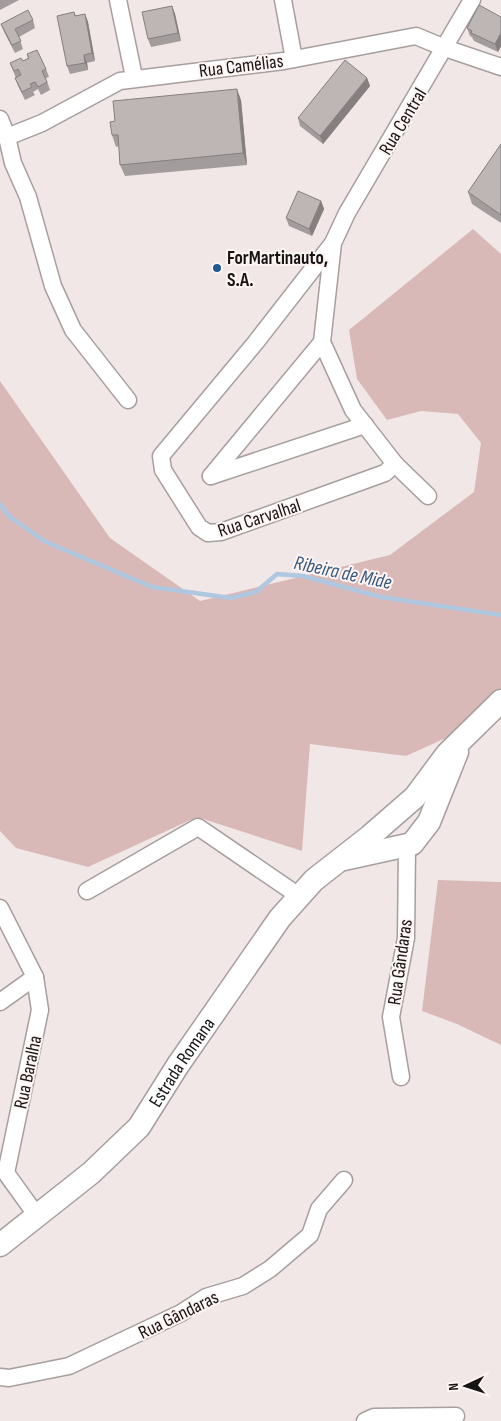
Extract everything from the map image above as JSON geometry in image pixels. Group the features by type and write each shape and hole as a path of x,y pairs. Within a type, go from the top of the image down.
{"street":[{"path":"118,0 134,77"},
{"path":"283,0 294,59"},
{"name":"Rua Central","path":"333,243 347,214 472,0"},
{"name":"Rua Camélias","path":"7,137 42,123 120,80 294,59 416,36 501,67"},
{"path":"0,118 13,163 28,197 53,286 61,304 73,330 128,400"},
{"path":"333,243 322,342 353,410 395,464 428,496"},
{"name":"Rua Carvalhal","path":"333,243 256,342 161,456 163,470 200,527 208,533 221,532 385,473 395,464"},
{"path":"322,342 211,476 365,425"},
{"name":"Estrada Romana","path":"0,1245 91,1173 139,1127 178,1065 280,918 314,880 415,797 437,766 501,701"},
{"name":"Estrada Romana","path":"340,859 412,844 429,822 461,740"},
{"path":"87,891 198,827 299,896"},
{"name":"Rua Gândaras","path":"402,1077 391,1017 406,938 407,846"},
{"name":"Rua Baralha","path":"0,908 35,976 40,1010 6,1173 37,1216"},
{"path":"0,1002 35,976"},
{"name":"Rua Gândaras","path":"0,1377 9,1378 69,1366 181,1313 206,1297 243,1286 270,1268 310,1235 319,1209 344,1180"},
{"path":"364,1421 374,1417 456,1416"}],"shaded area":[{"path":"473,229 501,254 501,713 406,756 310,744 302,851 197,817 88,867 16,848 0,831 0,381 110,538 200,601 390,555 474,492 481,443 458,414 421,411 387,420 357,379 349,330"},
{"path":"438,880 501,882 501,1045 457,1024 422,1011"}],"building":[{"path":"479,5 501,17 501,33 495,44 471,33 472,31 467,28"},
{"path":"172,6 178,33 148,39 142,12"},
{"path":"28,10 33,20 15,29 21,41 12,45 1,24"},
{"path":"74,12 75,16 85,14 92,53 84,55 85,63 67,66 57,16"},
{"path":"37,50 46,69 42,71 47,82 38,87 35,82 30,84 32,87 22,92 15,78 21,75 18,69 14,71 10,63 21,58 23,61 29,58 27,54"},
{"path":"345,60 367,78 320,136 298,118"},
{"path":"237,89 243,153 120,165 118,135 112,135 110,122 115,121 113,101"},
{"path":"501,144 501,215 468,192"},
{"path":"298,191 321,201 309,229 286,218"}],"waterway":[{"name":"Ribeira de Mide","path":"0,504 9,516 44,541 152,587 231,598 256,592 277,574 303,576 381,597 501,615"}],"place":[{"name":"ForMartinauto, S.A.","path":"217,268"}]}
